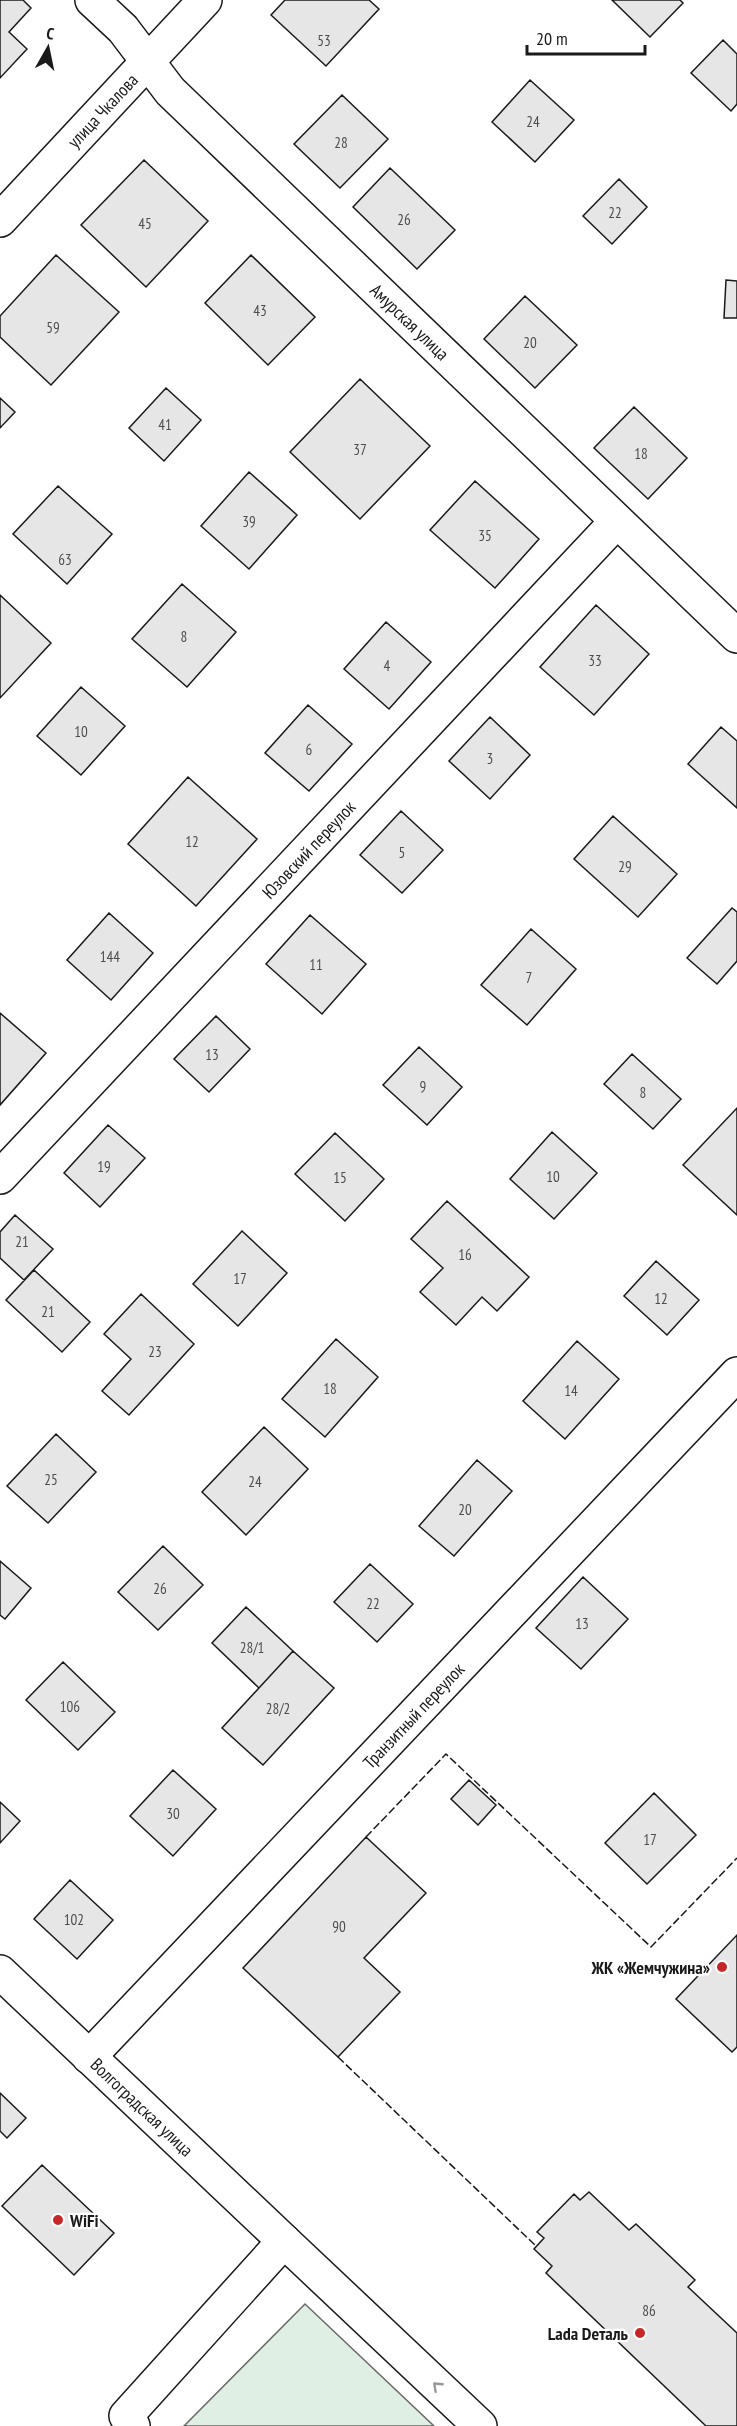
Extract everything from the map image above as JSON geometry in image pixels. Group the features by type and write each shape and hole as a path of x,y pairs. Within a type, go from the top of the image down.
{"street":[{"name":"Амурская улица","path":"92,0 123,29 170,91 737,636"},
{"name":"улица Чкалова","path":"0,220 205,0"},
{"name":"Юзовский переулок","path":"0,1177 617,521"},
{"name":"Транзитный переулок","path":"89,2057 737,1374"},
{"name":"Волгоградская улица","path":"0,1972 480,2426"},
{"path":"129,2421 284,2241"}],"green space":[{"path":"305,2304 434,2426 184,2426"}],"building":[{"path":"0,0 23,0 31,8 9,32 27,49 0,78"},
{"path":"285,0 369,0 379,9 326,66 271,15"},
{"path":"612,0 680,0 683,3 650,37"},
{"path":"723,40 737,54 737,104 731,111 691,73"},
{"path":"530,80 574,120 535,162 492,122"},
{"path":"342,95 388,139 340,188 294,144"},
{"path":"144,160 208,221 146,287 81,225"},
{"path":"390,168 455,230 417,269 353,207"},
{"path":"619,179 647,207 612,244 583,216"},
{"path":"56,255 119,312 51,385 0,337 0,316"},
{"path":"251,255 315,317 268,365 205,303"},
{"path":"726,280 737,281 737,318 724,318"},
{"path":"525,296 577,345 535,388 484,339"},
{"path":"360,379 430,446 360,519 290,452"},
{"path":"166,388 201,420 164,461 129,428"},
{"path":"0,398 15,412 0,428"},
{"path":"634,407 687,458 648,499 594,448"},
{"path":"249,472 297,515 249,569 201,526"},
{"path":"475,481 539,539 495,588 430,530"},
{"path":"58,486 112,534 67,584 13,534"},
{"path":"182,584 236,632 187,687 132,639"},
{"path":"0,595 51,643 0,698"},
{"path":"596,605 649,654 594,715 540,667"},
{"path":"386,622 431,662 389,709 344,669"},
{"path":"81,687 125,726 81,775 37,736"},
{"path":"308,705 352,744 309,791 265,753"},
{"path":"490,717 530,755 490,799 449,761"},
{"path":"721,727 737,741 737,808 688,764"},
{"path":"188,777 257,839 196,906 128,844"},
{"path":"401,811 443,850 402,893 360,855"},
{"path":"613,816 677,874 638,917 574,859"},
{"path":"732,908 737,912 737,961 717,984 687,958"},
{"path":"109,913 153,953 111,1000 67,960"},
{"path":"310,915 366,964 322,1014 266,964"},
{"path":"531,929 576,969 527,1025 481,985"},
{"path":"0,1013 46,1053 0,1105"},
{"path":"216,1016 250,1049 209,1092 174,1059"},
{"path":"419,1047 462,1087 427,1125 383,1085"},
{"path":"632,1054 681,1099 653,1129 604,1084"},
{"path":"737,1108 737,1215 683,1165"},
{"path":"108,1125 145,1158 100,1207 64,1173"},
{"path":"552,1132 597,1173 554,1219 510,1179"},
{"path":"335,1133 384,1179 345,1221 295,1174"},
{"path":"447,1201 529,1277 497,1311 482,1297 456,1325 420,1292 443,1268 411,1239"},
{"path":"15,1215 53,1249 24,1280 0,1258 0,1232"},
{"path":"242,1231 287,1273 238,1326 193,1284"},
{"path":"656,1261 699,1300 667,1335 624,1296"},
{"path":"34,1270 90,1322 62,1352 6,1300"},
{"path":"141,1294 194,1344 129,1415 102,1391 131,1359 104,1334"},
{"path":"336,1339 378,1377 325,1437 282,1399"},
{"path":"577,1341 619,1379 565,1439 523,1401"},
{"path":"264,1427 308,1469 246,1535 202,1492"},
{"path":"56,1434 96,1472 48,1523 7,1486"},
{"path":"477,1460 512,1491 454,1556 419,1526"},
{"path":"163,1546 203,1585 158,1630 118,1592"},
{"path":"0,1561 31,1588 5,1619 0,1615"},
{"path":"370,1564 413,1604 377,1642 334,1602"},
{"path":"583,1577 628,1619 581,1669 536,1628"},
{"path":"246,1607 293,1651 259,1688 212,1643"},
{"path":"293,1651 334,1688 263,1765 222,1728"},
{"path":"63,1662 115,1712 78,1750 26,1700"},
{"path":"173,1770 216,1809 173,1856 130,1816"},
{"path":"469,1780 496,1805 478,1825 451,1799"},
{"path":"654,1793 696,1835 647,1884 605,1843"},
{"path":"0,1802 20,1821 0,1843"},
{"path":"366,1837 426,1893 364,1958 400,1992 338,2057 243,1968"},
{"path":"70,1880 113,1920 77,1959 34,1919"},
{"name":"ЖК «Жемчужина»","path":"737,1935 737,2047 732,2052 676,1999"},
{"path":"0,2093 26,2118 7,2138 0,2131"},
{"name":"WiFi","path":"42,2165 114,2233 74,2275 2,2206"},
{"path":"589,2192 629,2230 636,2224 695,2280 688,2287 737,2333 737,2426 706,2426 546,2273 552,2266 534,2249 544,2238 537,2232 574,2194 580,2200"}],"fence":[{"path":"366,1837 446,1754 651,1947 737,1858"},
{"path":"338,2057 536,2246"}],"place":[{"name":"ЖК «Жемчужина»","path":"722,1967"},
{"name":"WiFi","path":"58,2220"},
{"name":"Lada Dеталь","path":"640,2333"}]}
